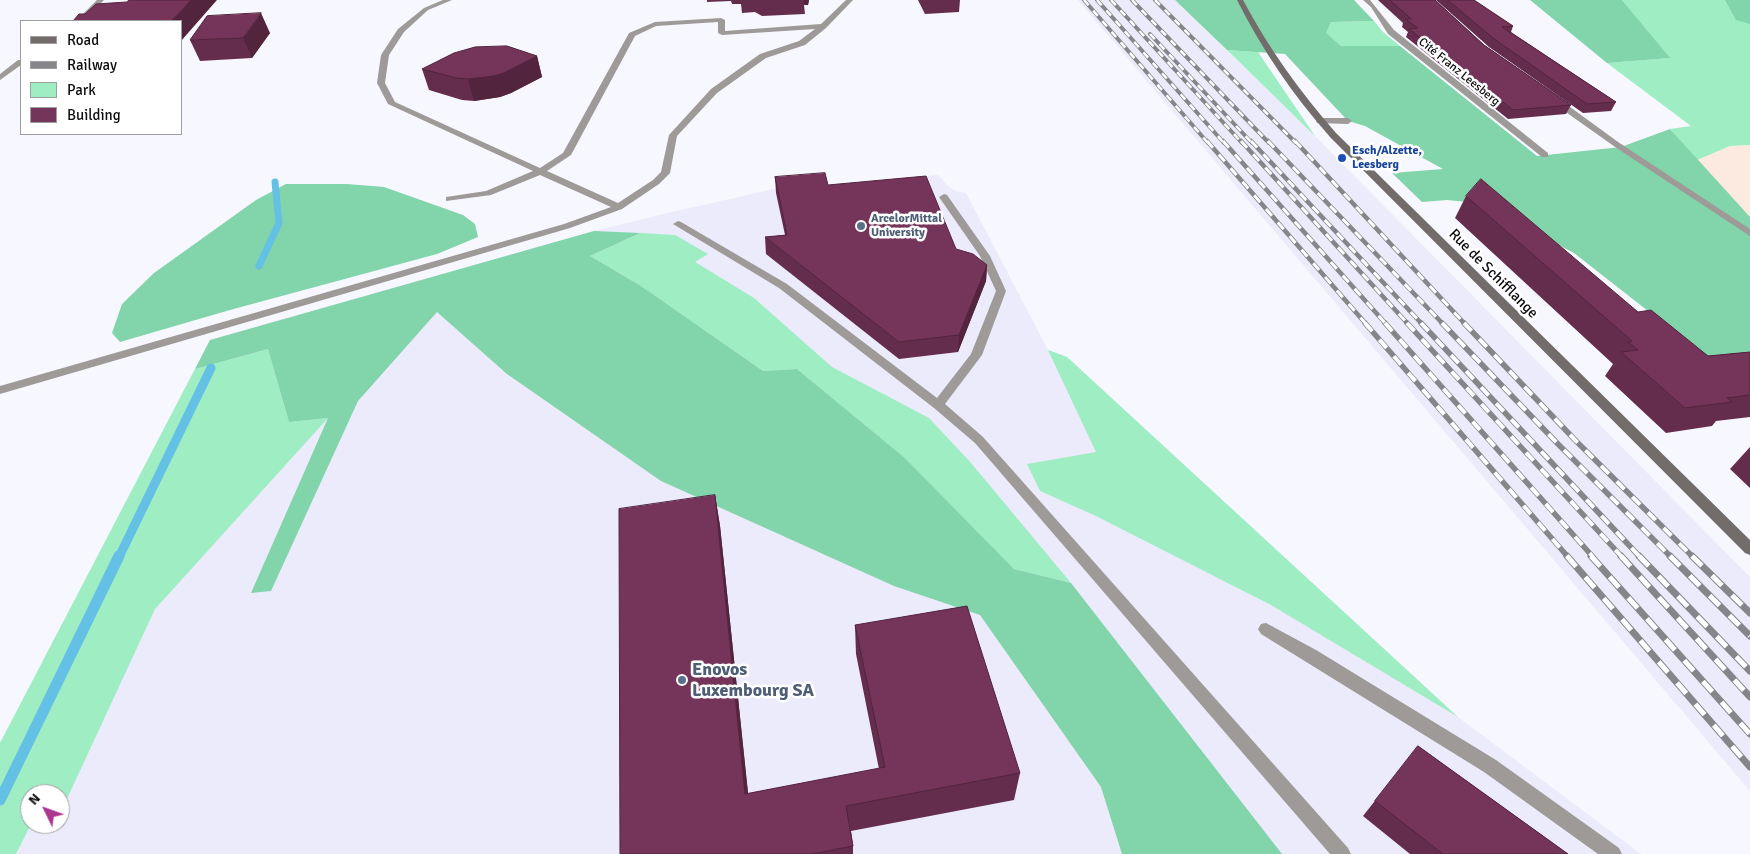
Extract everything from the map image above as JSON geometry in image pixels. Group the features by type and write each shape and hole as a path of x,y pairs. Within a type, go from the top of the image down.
{"street":[{"path":"80,20 102,0"},
{"path":"449,0 426,9 402,30 385,55 381,83 392,104 619,206"},
{"path":"0,390 576,223 619,206 646,190 665,173 673,135 714,91 763,56 802,43 824,26 850,0"},
{"name":"Rue de Schifflange","path":"1240,0 1295,89 1320,121 1371,175 1750,548"},
{"name":"Cité Franz Leesberg","path":"1366,0 1373,6 1392,32 1545,155"},
{"path":"449,199 488,193 541,171 567,155 632,35 656,24 721,20 722,33 824,26"},
{"path":"0,78 20,63"},
{"path":"1549,96 1750,233"},
{"path":"1320,121 1348,122"},
{"path":"938,405 976,355 1002,291 984,256 944,197"},
{"path":"678,224 783,286 938,405 979,440 1342,854"},
{"path":"1266,629 1490,766 1613,854"}],"shaded area":[{"path":"1078,0 1175,0 1315,136 1750,577 1750,791"},
{"path":"1750,145 1750,217 1697,160 1730,146"},
{"path":"938,175 955,191 966,193 1048,350 1067,357 1458,717 1641,854 0,854 0,743 210,340 594,231 774,189"}],"green space":[{"path":"1175,0 1354,0 1374,21 1331,22 1326,33 1341,46 1400,46 1537,156 1621,147 1670,129 1750,217 1750,383 1731,376 1574,253 1479,203 1447,200 1422,202 1392,173 1443,169 1365,126 1348,121 1285,54 1227,50"},
{"path":"1530,0 1622,0 1670,58 1607,63"},
{"path":"1622,0 1750,0 1750,145 1730,146 1697,160 1670,129 1691,126 1607,63 1669,58"},
{"path":"1725,0 1750,0 1750,24 1736,20"},
{"path":"1374,21 1383,32 1400,46 1341,46 1325,33 1331,22"},
{"path":"1227,50 1258,52 1315,136"},
{"path":"286,184 347,184 384,187 463,215 475,224 478,237 437,254 120,342 112,333 122,304 154,273 256,200"},
{"path":"594,231 640,233 590,256 641,286 763,371 797,369 905,458 1014,569 1071,583 1282,854 1122,854 1101,787 980,615 894,586 661,481 507,374 437,312 358,401 271,591 251,593 328,418 289,422 268,349 195,369 210,340"},
{"path":"640,233 675,235 708,254 695,262 754,298 832,367 929,418 971,463 1071,583 1014,569 905,458 797,369 763,371 641,286 590,256"},
{"path":"268,349 289,422 328,418 155,609 70,792 70,784 20,784 20,834 26,834 16,854 0,854 0,743 195,369"},
{"path":"1048,350 1067,357 1458,717 1271,605 1094,515 1040,491 1027,464 1096,452"}],"building":[{"path":"129,0 191,0 172,20 74,20 79,14 85,14 96,4 127,2"},
{"path":"1390,0 1435,0 1484,45 1571,105 1513,110 1409,29 1418,28 1405,19 1411,19"},
{"path":"1448,0 1474,0 1513,26 1502,27 1616,102 1587,104 1493,38"},
{"path":"261,13 243,38 190,40 207,16"},
{"path":"507,46 537,56 494,76 468,79 456,78 422,69 454,53 475,47"},
{"path":"825,173 828,185 926,176 956,249 973,254 987,265 959,335 899,342 765,237 787,235 775,177"},
{"path":"1481,179 1638,312 1651,310 1708,356 1750,352 1750,395 1727,398 1732,402 1685,408 1621,352 1638,350 1628,342 1632,341 1466,196"},
{"path":"715,495 745,794 885,767 855,625 967,606 1020,773 846,806 853,846 812,854 620,854 619,509"},
{"path":"1418,746 1568,854 1443,854 1375,801"}],"waterway":[{"path":"259,266 279,223 275,182"},
{"path":"119,557 211,368"},
{"path":"0,800 119,556"}],"railway":[{"path":"1084,0 1208,143"},
{"path":"1097,0 1224,143"},
{"path":"1111,0 1242,143"},
{"path":"1132,0 1269,143"},
{"path":"1155,0 1296,143"},
{"path":"1150,34 1252,143"},
{"path":"1207,141 1366,324"},
{"path":"1223,141 1386,324"},
{"path":"1241,141 1408,324"},
{"path":"1251,141 1422,324"},
{"path":"1268,141 1443,324"},
{"path":"1295,141 1465,324"},
{"path":"1365,323 1568,557"},
{"path":"1385,323 1593,557"},
{"path":"1407,323 1622,557"},
{"path":"1421,323 1640,557"},
{"path":"1442,323 1557,443 1750,636"},
{"path":"1464,323 1576,441 1693,557"},
{"path":"1567,556 1750,767"},
{"path":"1591,556 1750,734"},
{"path":"1621,556 1750,697"},
{"path":"1639,556 1750,671"},
{"path":"1692,556 1750,613"}],"place":[{"name":"Esch/Alzette, Leesberg","path":"1342,158"},
{"name":"ArcelorMittal University","path":"861,226"},
{"name":"Enovos Luxembourg SA","path":"682,680"}]}
